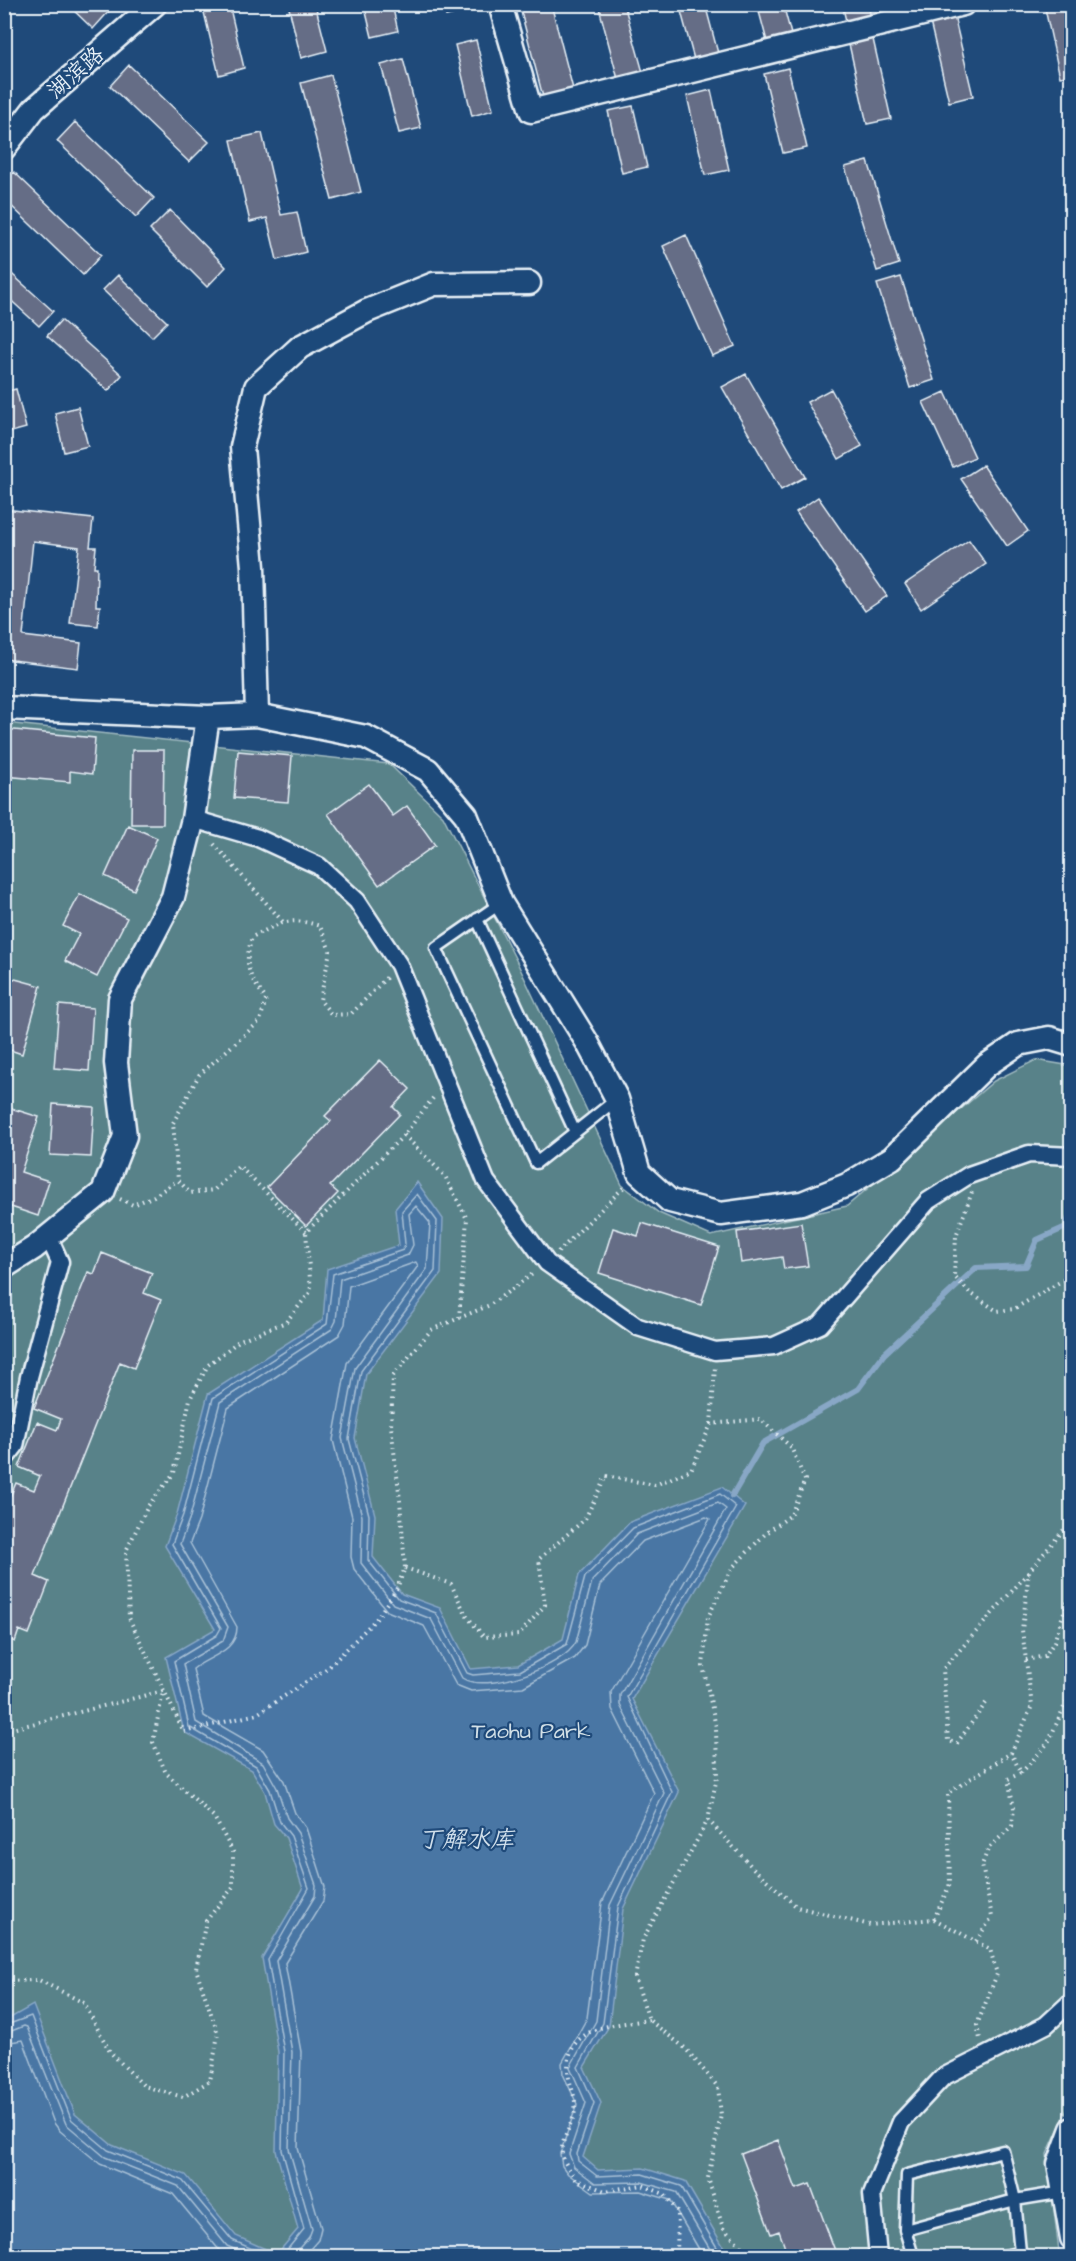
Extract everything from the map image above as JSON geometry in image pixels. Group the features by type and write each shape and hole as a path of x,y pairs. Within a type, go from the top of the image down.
{"street":[{"name":"湖滨路","path":"4,148 34,109 154,4"},
{"path":"500,4 531,111 963,4"},
{"path":"257,715 253,567 242,447 256,387 300,347 367,311 434,284 529,283"},
{"path":"4,708 208,717 257,715 366,737 429,770 466,815 501,903 587,1042 617,1099 639,1173 670,1200 721,1214 802,1203 847,1185 891,1158 987,1065 1018,1044 1049,1038 1071,1045"},
{"path":"4,1268 103,1192 125,1136 116,1063 120,999 173,897 193,819 208,717"},
{"path":"193,819 258,838 319,866 357,900 399,965 424,1022 445,1083 486,1181 547,1263 638,1327 716,1351 774,1346 820,1325 928,1201 969,1175 1029,1154 1067,1155"},
{"path":"4,1460 15,1446 29,1377 60,1262 48,1236"},
{"path":"878,2256 872,2194 901,2122 943,2076 1046,2025 1071,2001"},
{"path":"1065,2256 1071,2239 1059,2164 1071,2129"}],"lane":[{"path":"501,903 436,948 536,1163 617,1099"},
{"path":"477,919 575,1132"},
{"path":"913,2256 905,2229 907,2175 1003,2151 1015,2200 1020,2252 1005,2256"},
{"path":"905,2229 1015,2200 1064,2192"}],"path":[{"path":"193,819 283,922"},
{"path":"399,965 351,1014 332,1015 321,1000 330,951 320,926 300,919 283,922 252,938 246,956 250,977 266,999 260,1021 199,1075 173,1123 178,1180 190,1193 214,1190 240,1166 306,1232 310,1291 286,1322 240,1340 208,1365 190,1399 174,1473 148,1506 126,1551 129,1618 184,1732 256,1714 329,1667 377,1618 397,1588 405,1568 391,1426 393,1376 431,1330 490,1305 547,1263 639,1173"},
{"path":"306,1232 404,1135 445,1083"},
{"path":"404,1135 445,1176 467,1219 459,1318"},
{"path":"969,1175 973,1195 956,1236 954,1276 969,1292 997,1311 1014,1309 1071,1275"},
{"path":"103,1192 133,1205 154,1196 178,1180"},
{"path":"405,1568 451,1584 466,1615 484,1637 519,1635 544,1605 539,1558 585,1519 606,1476 655,1485 691,1470 711,1424 716,1351"},
{"path":"711,1424 760,1419 791,1447 805,1480 791,1515 765,1534 732,1568 708,1617 703,1666 716,1727 717,1777 708,1820 643,1939 635,1977 649,2020 685,2048 718,2087 721,2115 708,2178 723,2228 751,2256"},
{"path":"986,1703 957,1743 948,1741 943,1669 1071,1520"},
{"path":"934,1919 950,1884 948,1793 1011,1753 1032,1706 1022,1630 1029,1571"},
{"path":"1026,1660 1045,1656 1054,1642 1071,1591"},
{"path":"1065,1609 1071,1617"},
{"path":"976,1941 992,1917 982,1865 988,1849 1012,1826 1014,1808 1008,1779 1021,1773 1048,1743 1071,1689"},
{"path":"4,1731 163,1691"},
{"path":"4,1981 39,1980 84,2003 110,2052 144,2086 183,2097 210,2081 218,2034 196,1969 206,1921 233,1887 233,1852 214,1816 166,1773 153,1742 163,1691"},
{"path":"1011,1753 1021,1773"},
{"path":"708,1820 754,1869 797,1907 870,1925 934,1919 990,1949 997,1974 977,2025 982,2055"},
{"path":"649,2020 609,2026 585,2033 573,2046 568,2070 574,2088 575,2110 565,2137 562,2156 576,2180 606,2191 642,2185 664,2194 678,2212 677,2256"}],"green space":[{"name":"Taohu Park","path":"5,723 389,764 443,816 516,960 622,1185 659,1213 711,1236 847,1206 994,1081 1036,1060 1071,1066 1072,2099 1047,2154 1059,2251 1057,2256 5,2256"}],"water":[{"name":"丁解水库","path":"417,1182 443,1219 441,1274 366,1374 355,1438 375,1515 373,1557 402,1594 440,1608 471,1669 518,1665 563,1639 579,1575 630,1522 722,1487 745,1506 632,1699 679,1792 623,1909 609,2026 584,2067 601,2103 583,2157 598,2170 643,2168 685,2181 729,2256 5,2256 5,2021 33,2005 75,2114 112,2145 186,2175 236,2236 277,2254 298,2229 276,2151 278,2052 262,1958 303,1889 286,1838 274,1824 265,1792 252,1770 184,1732 166,1657 215,1629 165,1546 177,1514 208,1394 323,1320 327,1269 399,1245 395,1209"}],"building":[{"path":"67,4 106,4 111,9 93,29"},
{"path":"202,4 229,4 244,68 219,75"},
{"path":"288,4 315,4 327,51 301,58"},
{"path":"364,4 392,4 398,31 372,37"},
{"path":"443,4 470,4 472,10 446,16"},
{"path":"519,4 551,4 574,93 544,101"},
{"path":"598,4 624,4 644,76 619,83"},
{"path":"679,4 705,4 719,57 695,63"},
{"path":"757,4 783,4 792,38 768,45"},
{"path":"842,4 868,4 871,18 847,25"},
{"path":"1044,4 1072,4 1072,75 1060,77"},
{"path":"954,16 973,96 949,102 930,22"},
{"path":"873,39 891,119 867,124 849,44"},
{"path":"476,40 493,110 472,116 455,45"},
{"path":"403,59 421,128 399,133 381,65"},
{"path":"129,65 209,142 189,162 110,86"},
{"path":"788,68 807,148 783,153 764,74"},
{"path":"331,75 361,192 332,200 301,83"},
{"path":"711,90 729,170 705,175 687,96"},
{"path":"633,106 647,167 622,173 608,111"},
{"path":"75,122 154,198 136,217 57,141"},
{"path":"262,133 281,215 297,212 306,252 277,260 267,218 250,222 231,140"},
{"path":"868,161 899,264 877,271 845,167"},
{"path":"14,172 101,255 83,275 4,199 4,182"},
{"path":"170,210 226,267 207,287 150,230"},
{"path":"686,235 735,346 712,356 663,246"},
{"path":"4,267 53,311 39,326 4,294"},
{"path":"118,275 167,322 152,337 103,290"},
{"path":"901,277 934,380 910,388 877,284"},
{"path":"61,320 122,375 108,391 47,336"},
{"path":"746,374 805,477 781,490 722,387"},
{"path":"16,389 26,428 4,434 4,392"},
{"path":"831,389 862,446 839,459 807,402"},
{"path":"945,392 975,457 953,467 923,402"},
{"path":"78,407 88,446 64,452 55,413"},
{"path":"983,465 1028,531 1007,546 961,479"},
{"path":"818,497 887,596 865,611 796,512"},
{"path":"4,509 93,519 90,547 96,547 94,567 97,567 96,606 100,606 98,626 70,623 79,547 33,541 23,636 81,643 78,668 4,659"},
{"path":"969,540 986,564 921,609 905,584"},
{"path":"4,729 95,738 92,774 70,771 70,782 4,776"},
{"path":"132,750 164,750 163,824 131,824"},
{"path":"238,751 292,756 288,802 234,798"},
{"path":"369,784 393,816 407,806 435,845 379,885 328,814"},
{"path":"128,825 157,838 134,890 105,876"},
{"path":"80,894 127,918 97,977 65,961 79,934 63,926"},
{"path":"4,976 41,986 22,1054 4,1048"},
{"path":"59,1005 93,1008 89,1071 54,1068"},
{"path":"380,1060 410,1089 393,1107 400,1114 330,1186 338,1193 306,1226 267,1187 331,1121 325,1116"},
{"path":"53,1104 94,1107 91,1157 50,1155"},
{"path":"4,1106 39,1117 21,1172 49,1181 38,1216 8,1206 4,1215"},
{"path":"642,1223 719,1247 701,1305 599,1273 613,1228 638,1236"},
{"path":"801,1223 808,1266 784,1269 782,1257 741,1263 737,1232"},
{"path":"102,1253 152,1273 144,1293 161,1300 134,1368 120,1362 35,1576 49,1582 29,1634 19,1630 15,1642 4,1637 4,1511 16,1483 34,1490 40,1476 19,1467 37,1422 57,1430 61,1419 34,1408 88,1272 94,1274"},
{"path":"778,2140 796,2189 810,2184 837,2256 788,2256 779,2231 771,2234 741,2154"}],"waterway":[{"path":"732,1496 763,1443 858,1389 884,1354 976,1268 1026,1266 1037,1240 1066,1227 1072,1208"}]}
